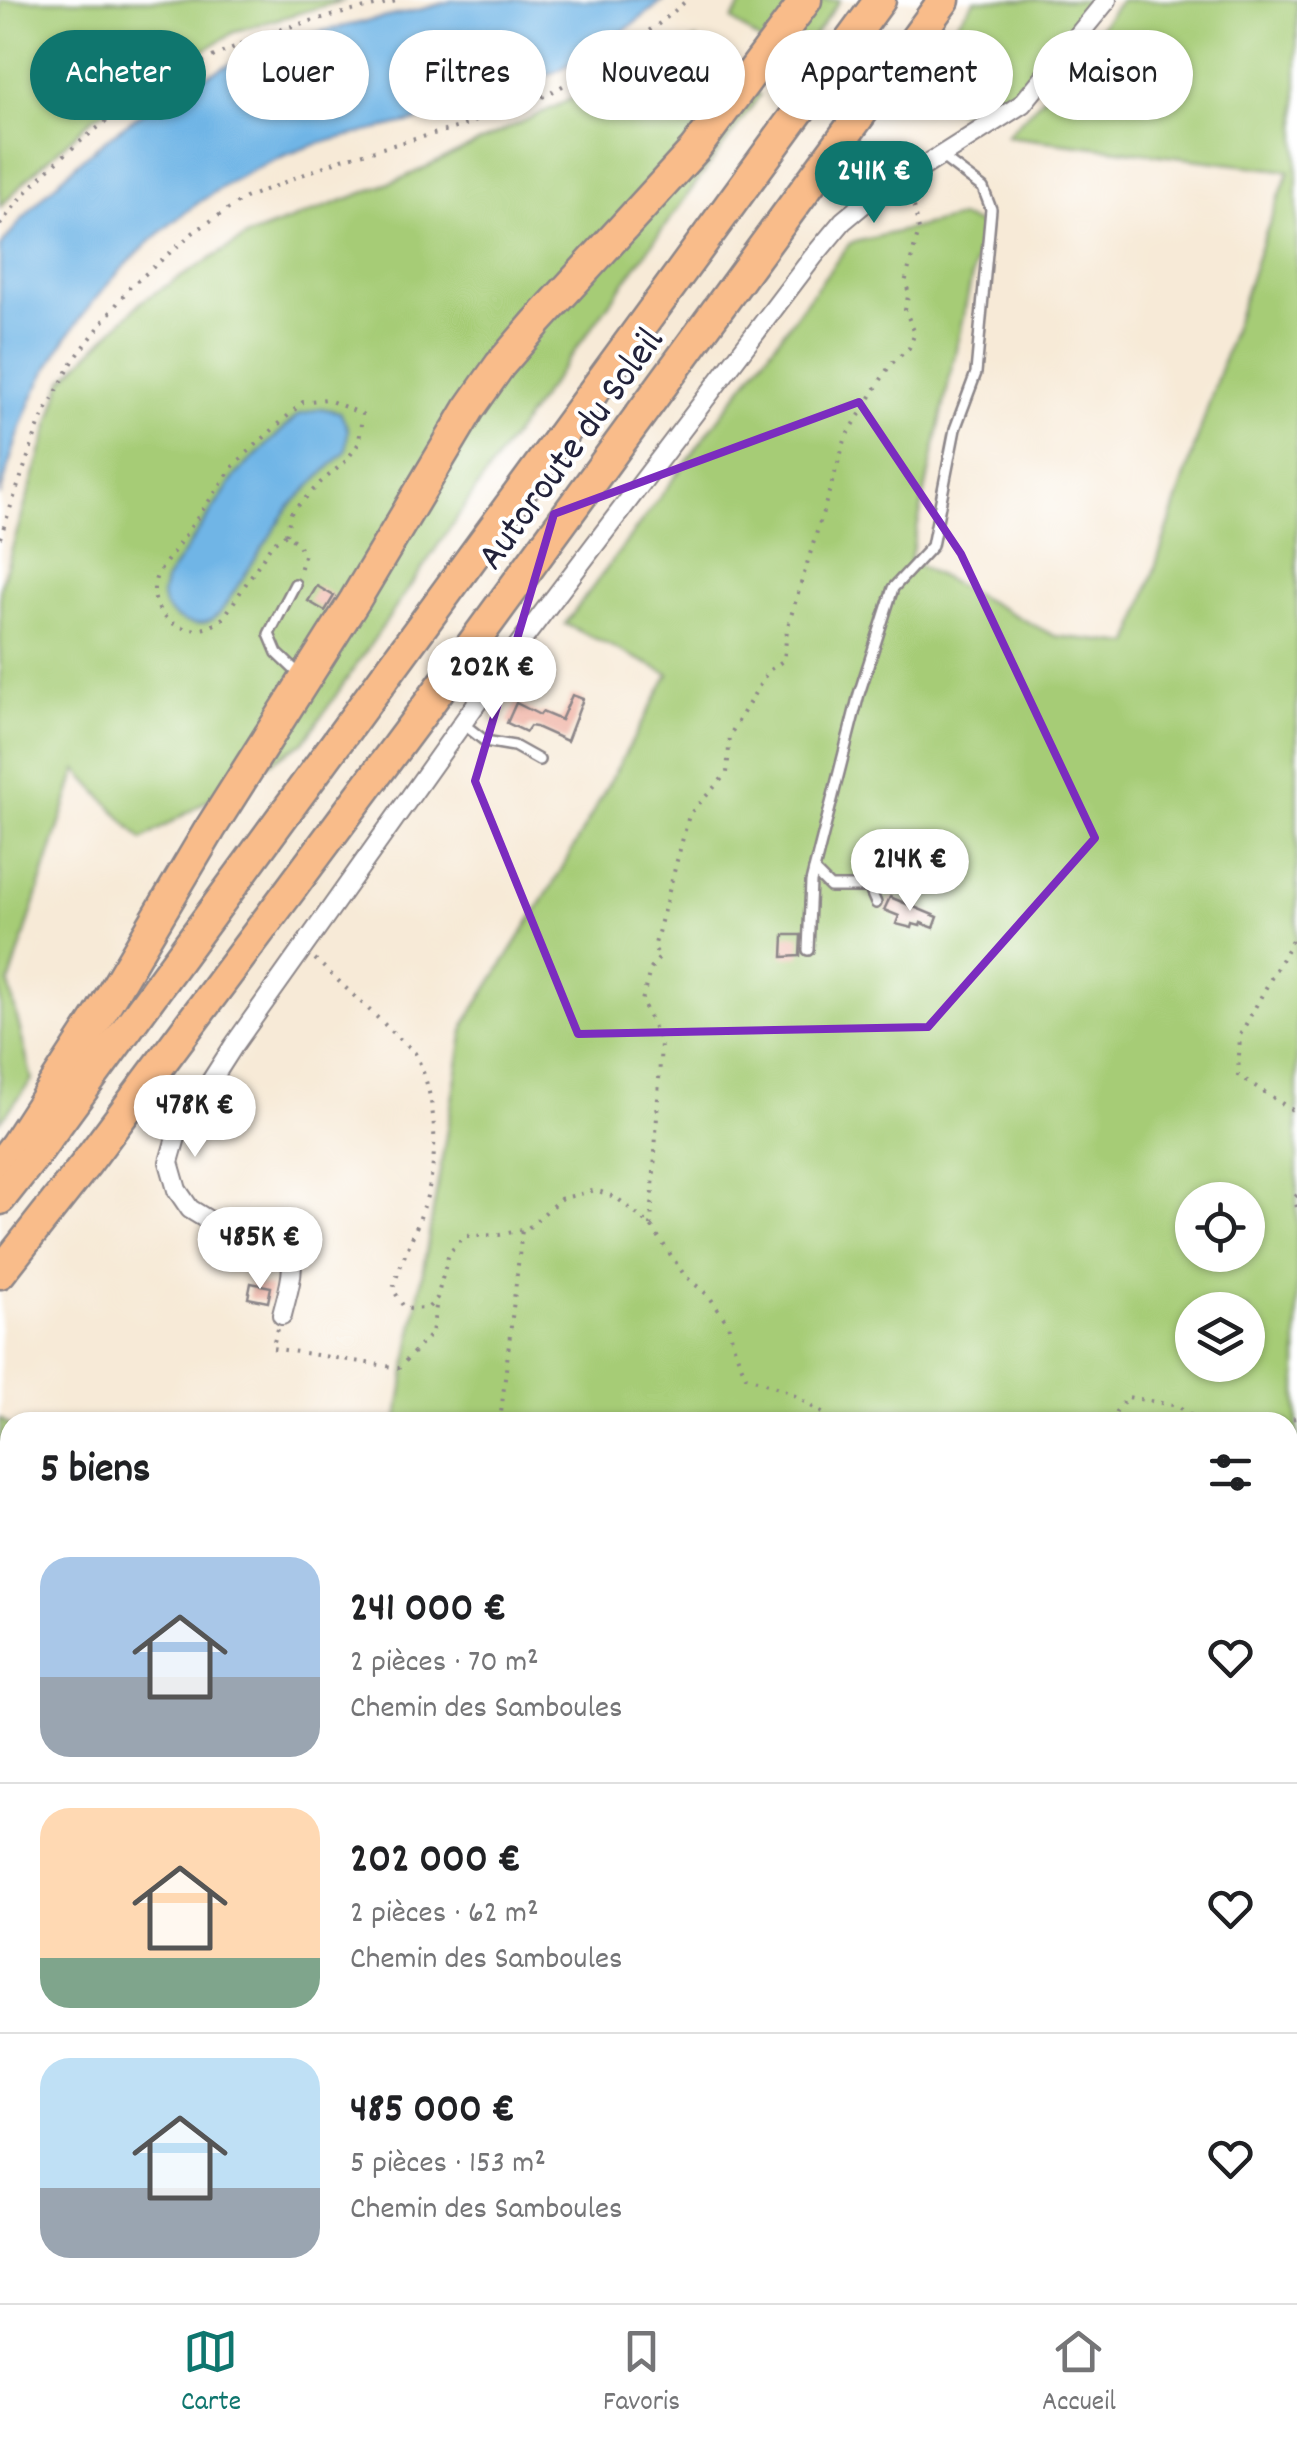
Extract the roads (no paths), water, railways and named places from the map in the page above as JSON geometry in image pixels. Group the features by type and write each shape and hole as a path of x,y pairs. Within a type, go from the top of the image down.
{"highway":[{"path":"0,1165 99,1016 469,409 500,365 695,149 806,0"},
{"name":"Autoroute du Soleil","path":"0,1199 880,0"},
{"name":"Autoroute du Soleil","path":"0,1273 422,713 944,0"}],"street":[{"path":"282,1314 294,1264 288,1246 281,1239 208,1220 190,1209 177,1190 169,1162 177,1134 234,1045 508,659 813,257 843,221 873,196 1022,104 1107,0"}],"lane":[{"path":"808,950 814,871 859,694 893,588 932,546 955,429 976,373 991,209 983,188 939,155"},
{"path":"295,584 269,634 277,654 305,679"},
{"path":"462,724 486,741 514,746 539,760"},
{"path":"814,871 830,887 869,887 876,903"}],"water":[{"path":"454,0 663,0 624,30 566,30 566,66 546,76 546,30 389,30 389,120 419,120 333,140 262,165 224,186 153,239 92,303 66,338 30,404 0,496 0,247 30,211 62,177 133,120 206,120 206,76 226,66 226,120 369,120 369,30 329,30"},
{"path":"321,408 340,412 348,429 346,451 289,507 220,613 200,624 173,615 162,597 165,581 236,475 298,415"}]}
